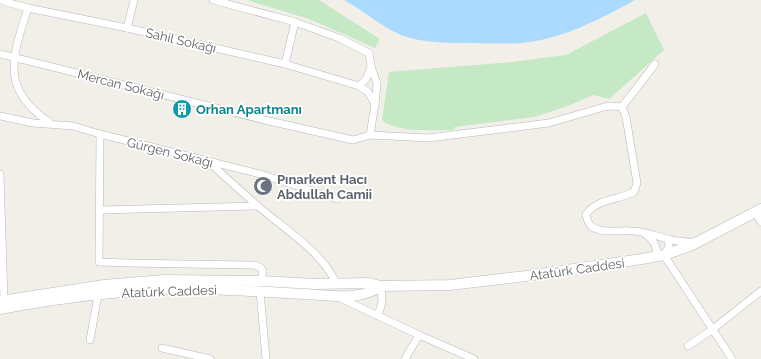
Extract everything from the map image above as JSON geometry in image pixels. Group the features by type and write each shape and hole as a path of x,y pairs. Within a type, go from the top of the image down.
{"main road":[{"name":"Atatürk Caddesi","path":"1,303 181,289 369,283 381,286 450,285 526,276 661,256 690,246 758,210"},
{"name":"Atatürk Caddesi","path":"1,303 104,285 164,280 261,286 338,297 361,295 381,286"},
{"path":"336,284 336,293 338,297"}],"street":[{"name":"Sahil Sokağı","path":"2,0 28,8 127,28 285,64 358,86"},
{"path":"127,28 134,0"},
{"path":"213,0 295,22 339,38 369,52 371,66 377,84 370,135"},
{"path":"28,8 12,57 10,71 12,84 22,101 37,115 52,123"},
{"path":"285,64 295,22"},
{"name":"Mercan Sokağı","path":"0,54 269,121 353,140 370,135 428,138 549,123 604,107 622,107"},
{"path":"655,64 622,107 626,117 637,183 634,192 596,205 589,210 586,215 588,222 592,226 599,229 612,231 633,231 653,234 668,239 698,242"},
{"path":"371,66 366,79 358,86 368,92 375,104"},
{"name":"Gürgen Sokağı","path":"0,116 33,123 52,123 73,126 260,174 337,199"},
{"path":"100,134 99,262 255,265 261,268 263,271 261,286 266,359"},
{"path":"208,161 317,256 330,272 336,284"},
{"path":"0,174 1,303"},
{"path":"100,210 258,206"},
{"path":"758,210 761,222"},
{"path":"643,233 653,240 661,256 713,329 732,359"},
{"path":"661,256 669,247 668,239"},
{"path":"378,316 382,302 389,290 395,285"},
{"path":"381,286 382,302"},
{"path":"688,346 713,329 761,292"},
{"path":"90,340 98,295"},
{"path":"338,297 474,359"},
{"path":"405,359 419,335"},
{"path":"162,348 207,359"}],"green space":[{"path":"247,0 319,0 380,39 375,48 309,19"},
{"path":"646,13 664,50 609,99 593,95 568,106 534,117 455,127 453,130 406,129 389,124 382,120 389,72 512,62 566,55"}],"water":[{"path":"344,0 635,0 595,21 567,33 537,41 522,43 442,43 409,38 401,35"}],"place":[{"name":"Orhan Apartmanı","path":"182,109"},
{"name":"Pınarkent Hacı Abdullah Camii","path":"263,186"}]}
